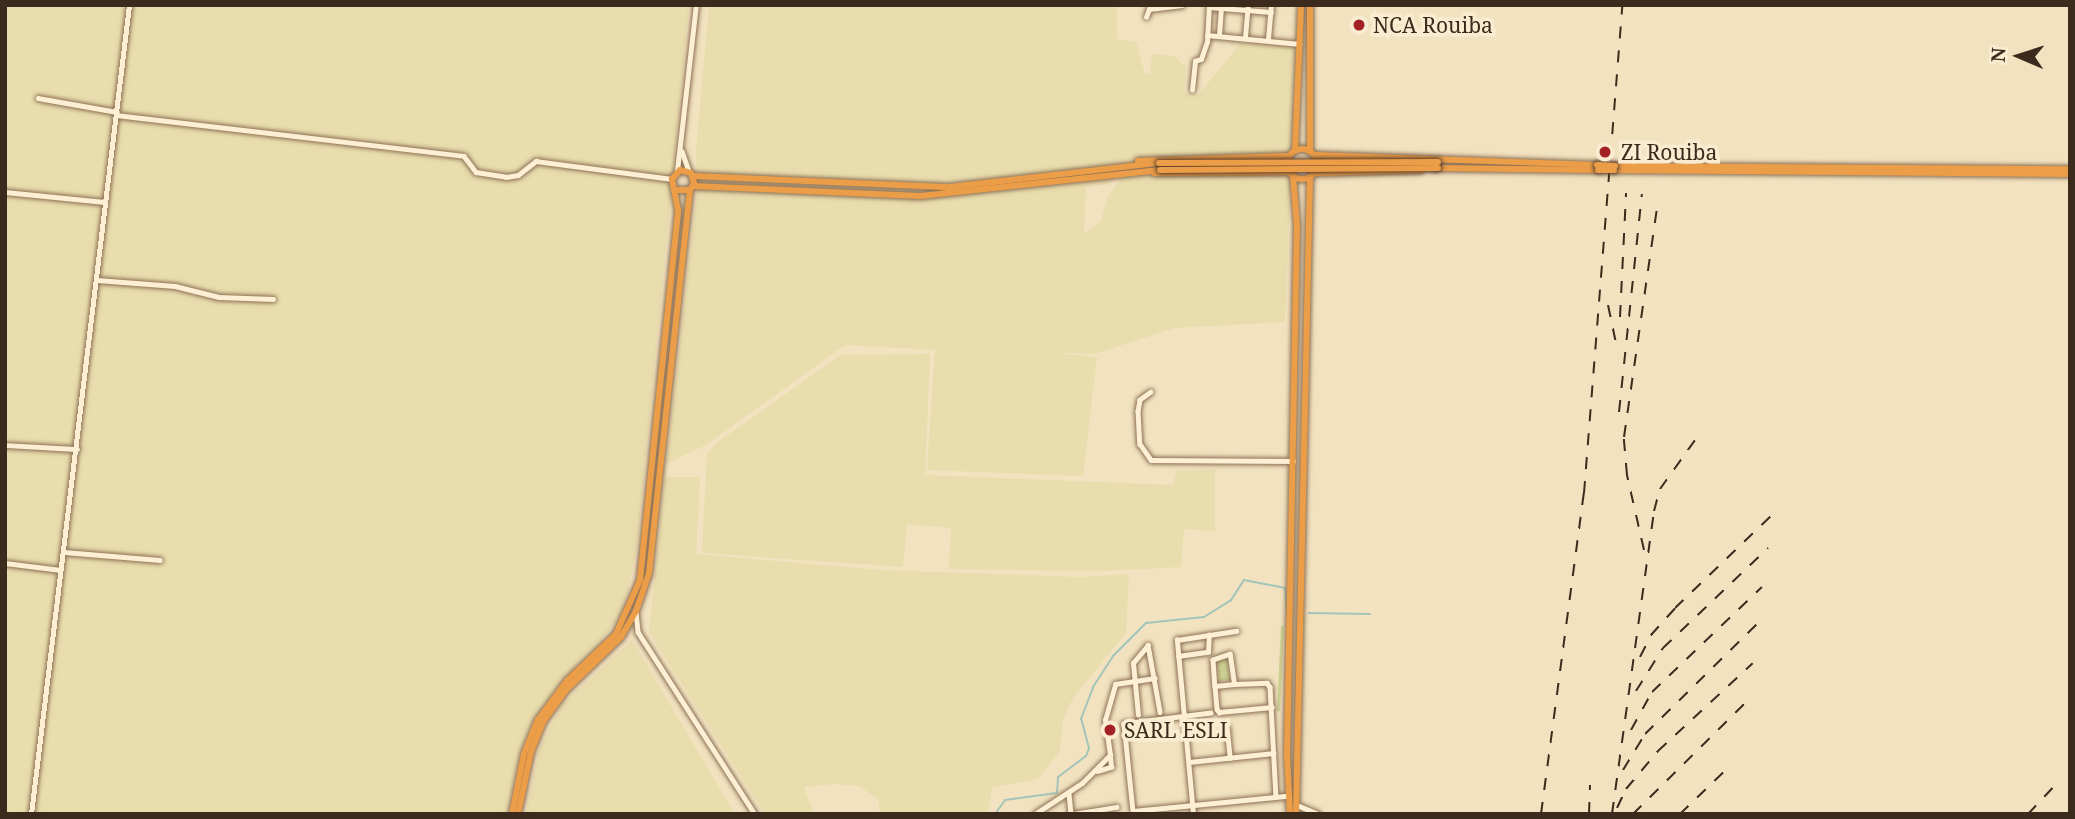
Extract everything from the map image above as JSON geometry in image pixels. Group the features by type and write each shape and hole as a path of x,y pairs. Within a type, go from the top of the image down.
{"highway":[{"path":"1296,814 1287,796 1287,755 1297,226 1291,174 1301,44 1301,5"},
{"path":"1290,814 1296,755 1312,175 1310,5"},
{"path":"676,190 692,188 920,197 1117,170 1188,157 1292,153 1414,157 1438,165"},
{"path":"1117,170 1312,175 1438,165"},
{"path":"512,814 524,754 538,720 567,681 616,634 640,580 676,190 674,176 691,174 950,187 1160,167 1438,165 2070,169"},
{"path":"1615,168 2070,174"},
{"path":"518,814 531,752 543,722 567,689 615,645 636,611 653,549 692,188 691,174"},
{"path":"1287,755 1296,755"}],"street":[{"path":"31,814 129,5"},
{"path":"38,98 116,113 464,156 476,172 506,177 518,175 536,161 674,176 681,146 696,5"},
{"path":"1146,17 1149,7 1182,5"},
{"path":"1192,90 1193,65 1202,57 1209,6 1271,8 1268,39"},
{"path":"1245,37 1248,7"},
{"path":"1219,36 1221,8"},
{"path":"1207,35 1301,44"},
{"path":"681,146 691,174"},
{"path":"5,192 106,202"},
{"path":"97,280 175,286 219,297 273,299"},
{"path":"1151,392 1140,400 1138,411 1140,444 1151,460 1293,461"},
{"path":"5,445 77,449"},
{"path":"64,552 160,560"},
{"path":"5,563 61,570"},
{"path":"636,611 641,638 754,814"},
{"path":"1193,814 1178,656 1179,638 1236,631"},
{"path":"1178,656 1208,652 1209,635"},
{"path":"1138,715 1133,661 1148,645 1160,712"},
{"path":"1234,684 1231,656 1217,655 1215,686 1219,712 1272,706"},
{"path":"1097,771 1111,767 1105,722 1115,684 1155,678"},
{"path":"1215,686 1267,683 1272,706 1276,797"},
{"path":"1211,713 1123,725 1133,811 1287,796"},
{"path":"1227,727 1230,758"},
{"path":"1189,762 1274,753"},
{"path":"1035,814 1069,794 1097,771 1110,755"},
{"path":"1069,794 1072,814 1116,807"},
{"path":"1293,804 1318,814"}],"shaded area":[{"path":"5,5 689,5 637,546 628,591 619,616 602,640 562,680 531,724 518,758 507,814 5,814"},
{"path":"709,5 1117,5 1117,39 1136,42 1145,74 1150,73 1152,54 1174,56 1186,68 1183,92 1198,95 1241,43 1295,47 1285,322 1174,328 1095,354 1053,353 1097,357 1083,476 927,470 935,350 845,345 706,445 666,464 697,192 696,149","holes":["1131,166 1108,196 1101,221 1084,234 1086,187 1108,184"]},
{"path":"930,354 925,475 1173,485 1177,471 1215,469 1215,531 1184,529 1181,567 1102,571 949,569 951,528 907,524 903,567 702,553 707,454 716,443 841,355"},
{"path":"665,477 700,477 696,554 881,570 1080,577 1129,574 1126,633 1073,698 1063,719 1060,751 1038,779 992,787 988,814 880,814 878,799 859,786 834,784 804,787 814,814 765,814 649,632"},
{"path":"632,640 735,814 526,814 539,750 561,706"}],"green space":[{"path":"1281,626 1284,626 1280,711 1277,711"},
{"path":"1228,656 1230,680 1219,681 1216,658"}],"waterway":[{"path":"995,814 1005,800 1057,793 1058,777 1086,756 1089,748 1081,719 1093,687 1113,656 1146,623 1204,617 1231,600 1244,580 1285,588 1287,612"},
{"path":"1309,613 1370,614"}],"railway":[{"path":"1541,814 1584,493 1622,5"},
{"path":"1620,317 1626,193"},
{"path":"1619,412 1642,194"},
{"path":"1644,550 1627,475 1624,437 1658,201"},
{"path":"1608,305 1617,348"},
{"path":"1612,814 1654,511 1660,489 1698,436"},
{"path":"1640,657 1651,635 1675,608 1775,512"},
{"path":"1636,691 1663,648 1768,548"},
{"path":"1631,730 1652,692 1762,587"},
{"path":"1623,770 1645,734 1757,624"},
{"path":"1617,808 1626,789 1658,751 1753,663"},
{"path":"1633,814 1747,701"},
{"path":"1680,814 1731,765"},
{"path":"2028,814 2060,780"},
{"path":"1589,814 1590,785"}],"place":[{"name":"NCA Rouiba","path":"1359,25"},
{"name":"ZI Rouiba","path":"1605,152"},
{"name":"SARL ESLI","path":"1110,730"}]}
